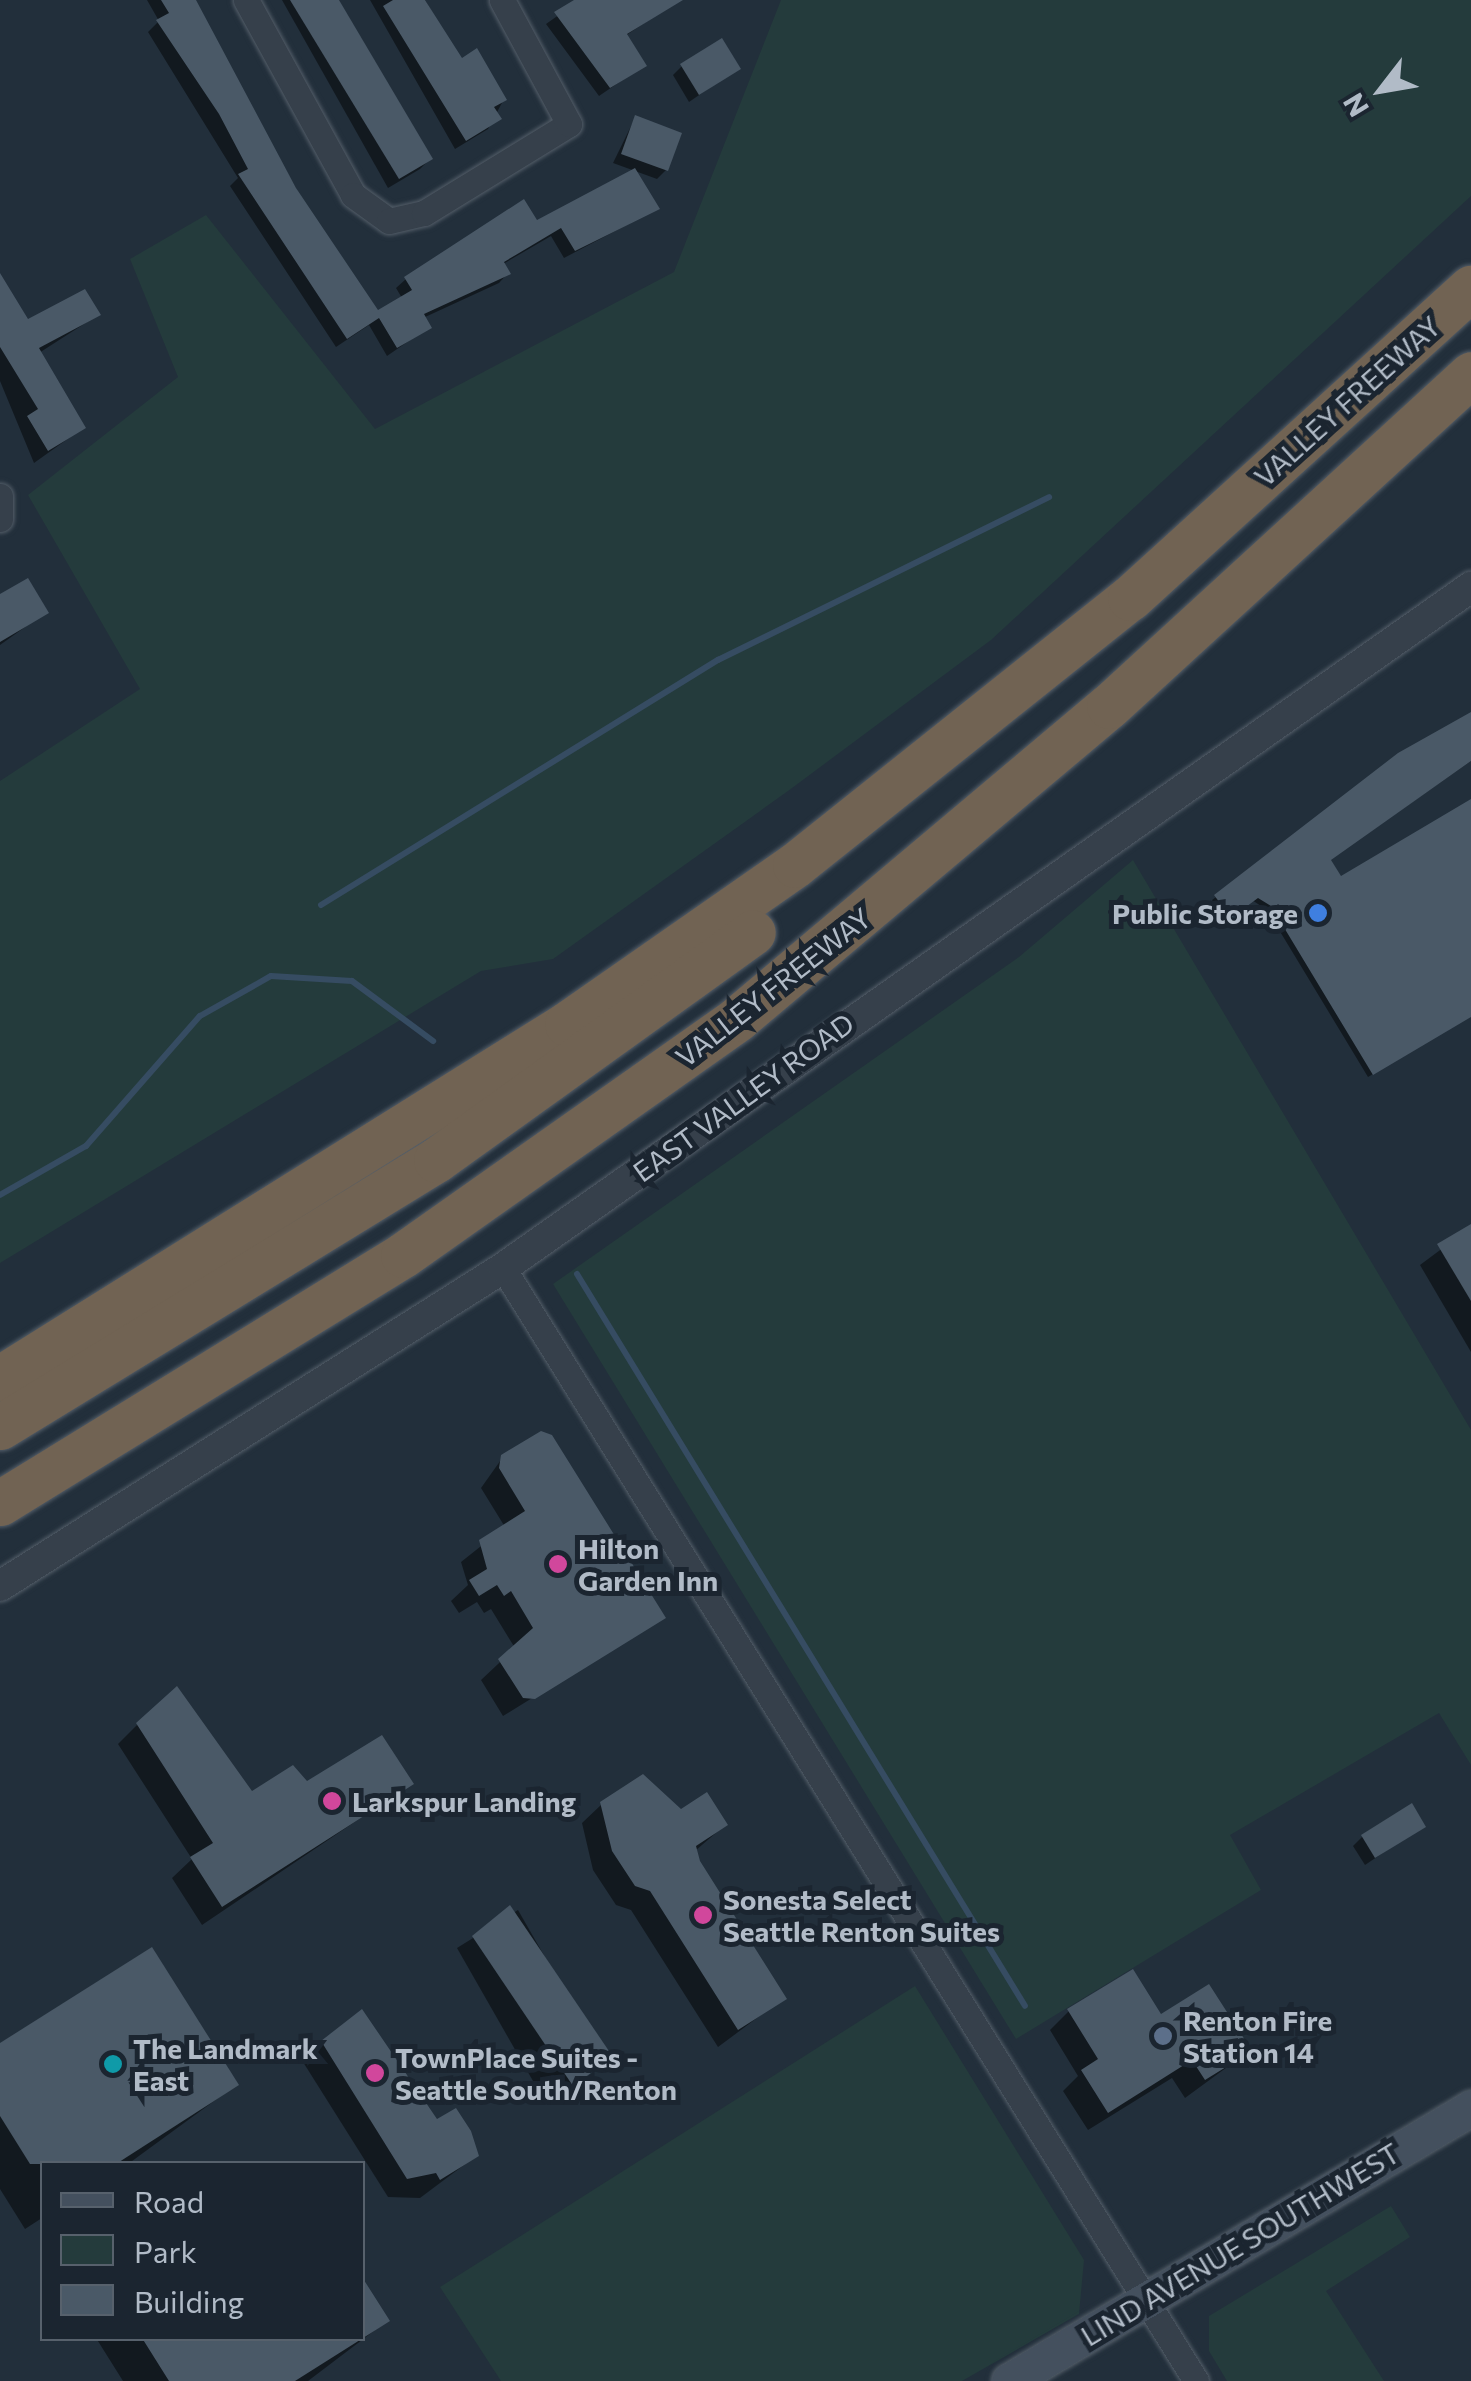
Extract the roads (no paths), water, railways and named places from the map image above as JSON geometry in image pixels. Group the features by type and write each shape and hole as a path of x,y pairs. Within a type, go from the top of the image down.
{"highway":[{"name":"VALLEY FREEWAY","path":"0,1378 682,947 1130,598 1471,288"},
{"name":"VALLEY FREEWAY","path":"0,1503 505,1187 874,907 1471,374"},
{"path":"0,1427 436,1160 610,1041 1012,723 1114,633 1130,598"},
{"path":"0,1457 535,1126 776,953 874,907"},
{"path":"0,1364 158,1278"}],"main road":[{"name":"LIND AVENUE SOUTHWEST","path":"1009,2381 1471,2108"}],"street":[{"path":"246,0 371,214 424,213 569,124 500,1"},
{"name":"EAST VALLEY ROAD","path":"0,1586 503,1268 1471,587"},
{"path":"503,1268 1196,2381"}],"waterway":[{"path":"321,905 718,660 1049,497"},
{"path":"0,1195 86,1146 200,1016 271,976 352,981 433,1041"},
{"path":"577,1274 1025,2006"}],"place":[{"name":"Public Storage","path":"1318,913"},
{"name":"Hilton Garden Inn","path":"558,1564"},
{"name":"Larkspur Landing","path":"332,1801"},
{"name":"Sonesta Select Seattle Renton Suites","path":"703,1915"},
{"name":"Renton Fire Station 14","path":"1163,2036"},
{"name":"The Landmark East","path":"113,2064"},
{"name":"TownPlace Suites - Seattle South/Renton","path":"375,2073"}]}
